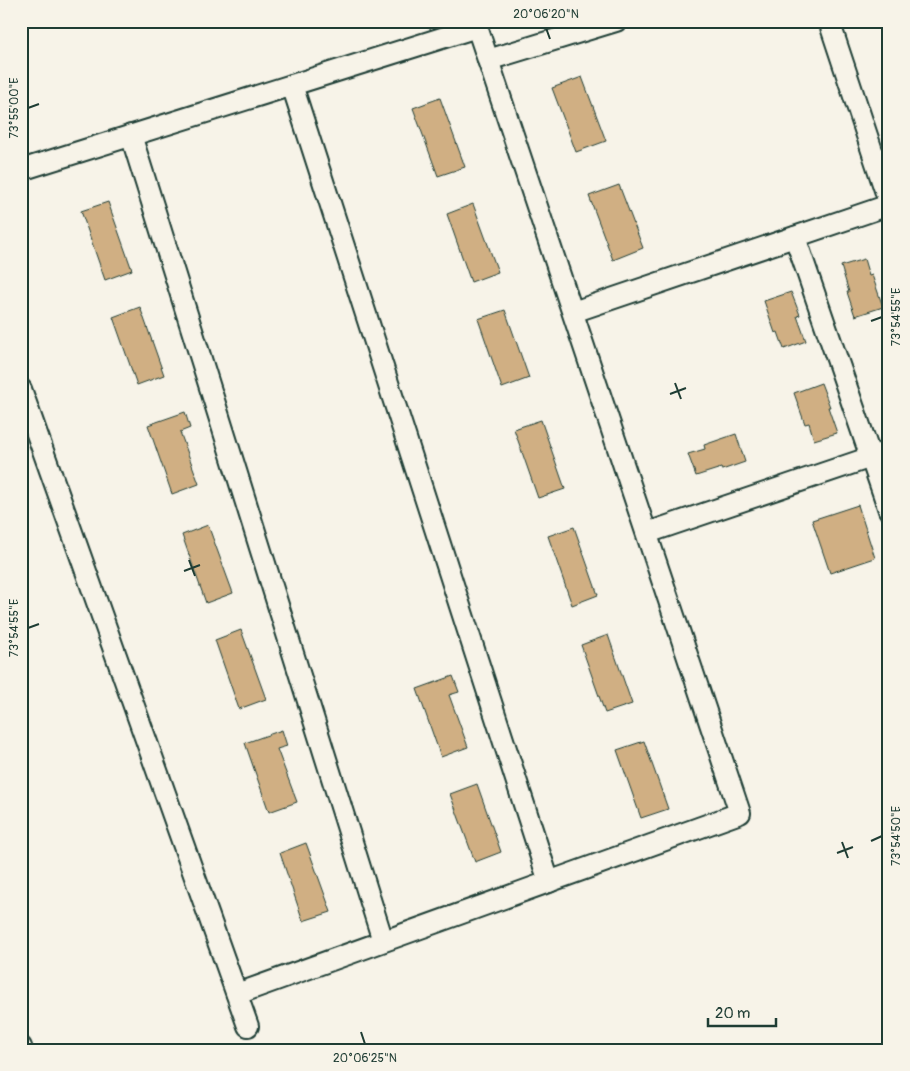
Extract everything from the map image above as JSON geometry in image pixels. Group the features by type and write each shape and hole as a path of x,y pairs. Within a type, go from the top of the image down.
{"street":[{"path":"488,60 616,21"},
{"path":"572,312 889,204 829,21"},
{"path":"21,170 292,85 476,24 740,813 237,994"},
{"path":"292,85 549,882"},
{"path":"131,135 383,941"},
{"path":"795,237 880,454 889,510"},
{"path":"21,390 248,1026"},
{"path":"647,533 880,454"}],"building":[{"path":"582,77 606,141 576,152 552,88"},
{"path":"440,98 465,167 438,176 413,108"},
{"path":"619,185 643,248 613,260 589,196"},
{"path":"108,202 132,270 105,280 81,211"},
{"path":"473,204 498,272 471,282 447,214"},
{"path":"864,259 869,276 872,275 883,307 855,316 841,266"},
{"path":"791,292 800,315 797,316 806,341 784,349 778,332 775,333 764,301"},
{"path":"140,307 164,375 137,385 113,317"},
{"path":"505,310 529,378 502,388 478,319"},
{"path":"821,383 837,433 814,440 809,423 805,424 794,393"},
{"path":"185,412 190,428 180,432 199,484 172,494 148,425"},
{"path":"541,420 565,489 538,498 514,429"},
{"path":"736,434 745,462 696,476 688,454 705,449 704,445"},
{"path":"858,505 875,558 830,573 812,520"},
{"path":"208,525 233,593 206,603 182,535"},
{"path":"574,527 598,595 572,605 548,536"},
{"path":"241,630 266,699 239,709 215,640"},
{"path":"608,635 632,704 605,713 581,645"},
{"path":"453,676 459,692 449,695 468,747 441,757 417,689"},
{"path":"282,730 287,746 277,749 297,802 269,812 245,743"},
{"path":"644,741 668,809 641,818 617,750"},
{"path":"477,784 501,852 475,862 450,794"},
{"path":"306,843 331,912 303,921 280,853"}]}
